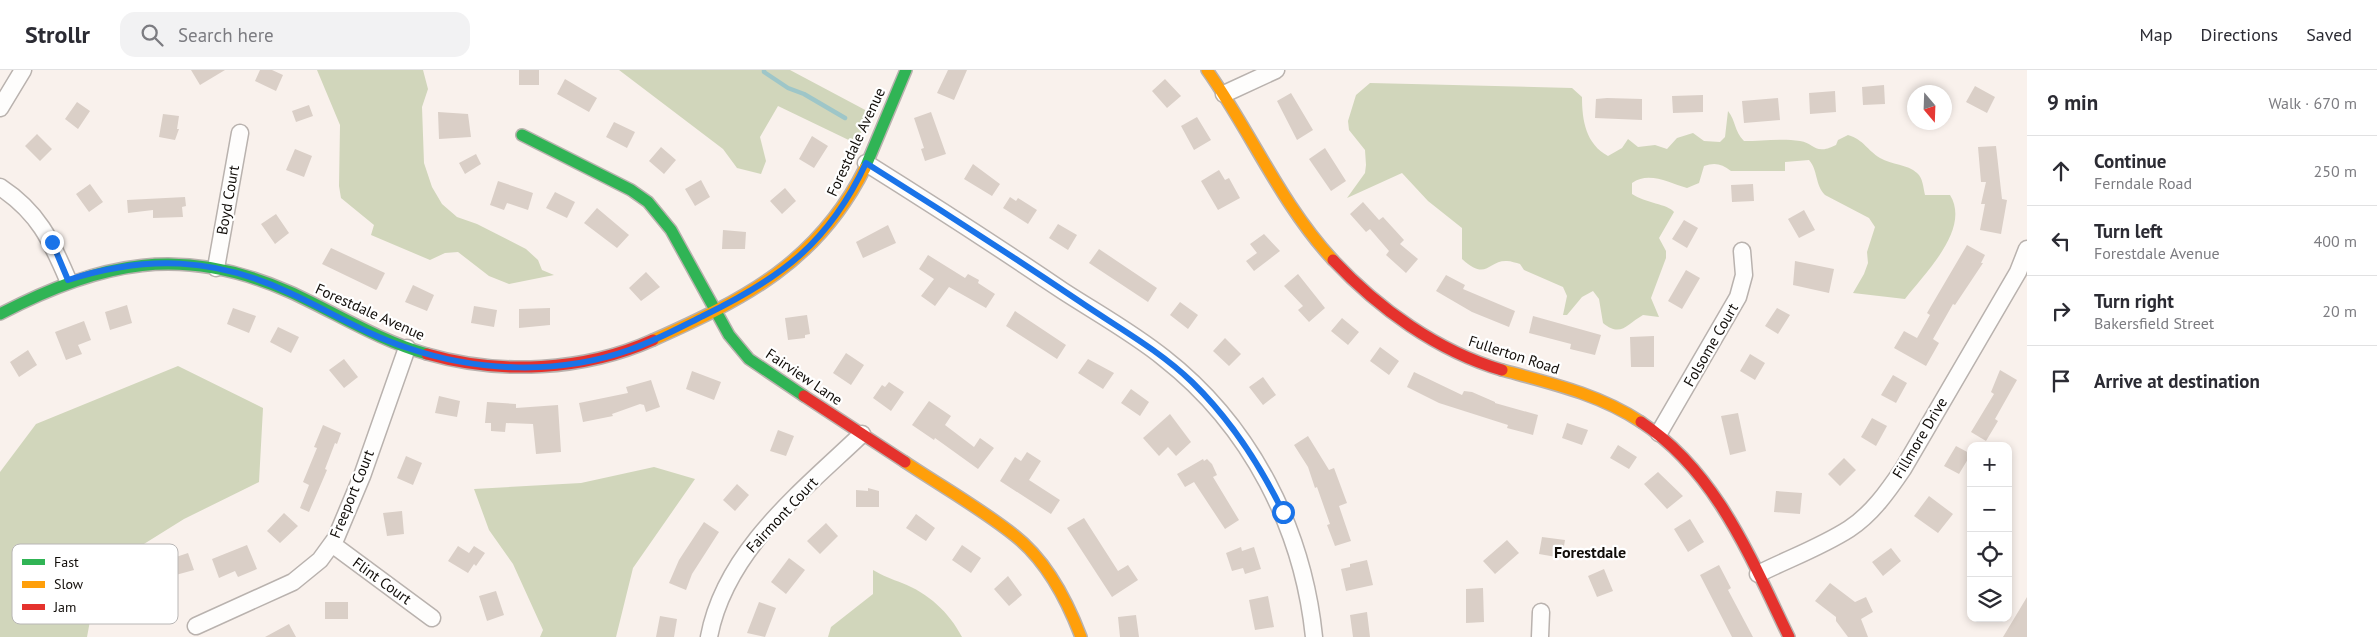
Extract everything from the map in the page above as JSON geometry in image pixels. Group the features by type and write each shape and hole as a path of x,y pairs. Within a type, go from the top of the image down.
{"street":[{"path":"0,108 23,70"},
{"name":"Forestdale Avenue","path":"0,314 68,280 122,266 156,263 216,268 244,274 289,292 407,348 439,357 499,366 533,367 598,359 629,350 715,310 760,286 804,253 837,216 850,197 906,70"},
{"name":"Fullerton Road","path":"1207,70 1224,94 1311,235 1347,274 1382,305 1425,335 1456,352 1490,366 1599,398 1635,417 1659,433 1682,453 1709,484 1790,637"},
{"path":"1224,94 1276,70"},
{"name":"Boyd Court","path":"216,268 240,132"},
{"name":"Fairview Lane","path":"522,135 632,190 648,202 671,230 736,345 749,359 1015,535 1052,575 1066,598 1081,637"},
{"path":"866,163 981,236 1164,358 1192,382 1223,415 1246,445 1266,477 1283,512 1305,581 1314,637"},
{"path":"0,187 25,206 40,223 52,242 68,280"},
{"name":"Fillmore Drive","path":"1758,574 1849,528 1886,494 2018,272 2027,249"},
{"name":"Folsome Court","path":"1659,433 1738,297 1744,275 1742,251"},
{"name":"Freeport Court","path":"196,626 293,582 320,560 332,544 362,476 407,348"},
{"name":"Fairmont Court","path":"709,637 719,604 746,552 765,529 862,434"},
{"name":"Flint Court","path":"332,544 432,618"},
{"path":"1540,637 1541,612"}],"green space":[{"path":"317,70 423,70 428,89 422,107 424,163 432,187 442,204 457,217 477,224 526,249 538,260 542,270 554,275 509,284 489,276 458,252 445,253 430,260 371,235 374,225 341,198 339,186 340,125"},
{"path":"619,70 790,70 869,112 857,144 778,106 760,137 766,161 761,174 737,168 723,149"},
{"path":"1370,83 1572,88 1582,97 1584,123 1590,138 1608,156 1622,148 1628,139 1638,147 1655,145 1667,149 1677,138 1693,133 1704,141 1720,142 1725,137 1728,111 1738,134 1744,141 1793,140 1805,142 1815,148 1823,149 1836,145 1838,140 1848,135 1862,142 1880,158 1909,168 1917,173 1922,180 1925,195 1950,195 1955,208 1955,222 1943,250 1934,264 1905,299 1853,293 1868,263 1867,252 1875,227 1869,218 1825,195 1809,160 1785,162 1785,171 1731,171 1718,164 1712,164 1704,166 1699,183 1687,188 1659,179 1645,178 1632,183 1632,194 1667,207 1674,212 1659,238 1666,251 1666,258 1651,298 1659,317 1643,315 1624,328 1615,329 1603,323 1599,299 1593,291 1582,297 1567,315 1563,315 1567,296 1563,287 1524,270 1520,264 1509,261 1501,262 1482,269 1470,266 1462,259 1462,228 1428,201 1402,173 1347,198 1365,173 1366,165 1365,150 1349,130 1348,121 1356,95"},
{"path":"178,366 263,408 259,482 184,519 144,544 12,544 12,624 89,624 87,637 0,637 0,472 36,424"},
{"path":"654,467 695,479 633,568 616,637 540,637 543,630 513,564 489,530 474,489 581,483"},
{"path":"873,570 912,587 937,604 951,619 962,637 828,637 831,627 873,594"}],"building":[{"path":"191,70 225,70 200,85"},
{"path":"260,70 272,70 283,75 276,91 255,81"},
{"path":"519,70 539,70 539,85 519,85"},
{"path":"948,70 967,70 954,100 937,93"},
{"path":"565,79 597,98 589,112 557,94"},
{"path":"1165,79 1181,96 1167,108 1152,91"},
{"path":"1884,85 1885,104 1863,105 1862,87"},
{"path":"1975,86 1995,97 1987,113 1966,102"},
{"path":"1835,91 1836,112 1810,114 1809,93"},
{"path":"1291,93 1313,130 1297,140 1277,101"},
{"path":"1703,95 1703,112 1673,113 1672,96"},
{"path":"1778,98 1780,120 1744,123 1742,101"},
{"path":"1596,99 1642,99 1642,120 1595,118"},
{"path":"77,102 90,111 78,129 65,119"},
{"path":"309,105 313,116 296,122 292,111"},
{"path":"438,112 468,114 471,137 439,139"},
{"path":"931,112 946,154 925,161 921,149 924,148 914,118"},
{"path":"163,114 179,116 177,129 179,129 175,140 159,137"},
{"path":"1197,117 1211,140 1194,150 1181,126"},
{"path":"614,122 635,132 627,148 606,137"},
{"path":"37,134 52,149 40,161 25,146"},
{"path":"812,136 828,146 814,168 799,159"},
{"path":"1996,146 2002,199 2007,200 2001,234 1980,230 1985,204 1981,204 1986,182 1981,182 1978,147"},
{"path":"661,147 676,160 664,174 649,161"},
{"path":"1325,148 1346,181 1331,191 1309,159"},
{"path":"295,149 312,156 304,177 286,170"},
{"path":"476,154 481,164 465,174 459,163"},
{"path":"973,164 1000,184 992,196 964,179"},
{"path":"1219,170 1225,180 1229,178 1240,198 1218,210 1201,181"},
{"path":"701,180 710,197 695,206 685,189"},
{"path":"498,181 533,193 528,210 507,203 504,210 490,205"},
{"path":"90,184 103,202 89,212 76,194"},
{"path":"1753,184 1754,201 1732,202 1731,185"},
{"path":"785,188 796,201 782,214 770,201"},
{"path":"555,192 575,202 567,218 546,208"},
{"path":"185,197 186,206 182,207 183,217 153,218 153,210 128,213 127,200"},
{"path":"1010,197 1016,201 1018,198 1037,210 1028,224 1003,208"},
{"path":"1363,202 1379,220 1383,217 1404,240 1400,244 1418,259 1406,273 1386,255 1389,251 1370,229 1366,232 1350,214"},
{"path":"597,208 629,235 617,248 584,223"},
{"path":"1804,210 1815,230 1799,238 1788,219"},
{"path":"276,214 289,233 275,244 261,224"},
{"path":"1684,220 1698,228 1687,248 1672,239"},
{"path":"1058,224 1077,235 1068,250 1049,238"},
{"path":"888,225 896,243 863,258 856,242"},
{"path":"723,230 746,232 745,249 722,249"},
{"path":"1264,234 1280,251 1254,271 1246,261 1257,253 1250,244"},
{"path":"1967,245 1985,255 1981,263 1983,263 1955,305 1953,304 1933,339 1939,343 1926,366 1894,348 1904,331 1917,338 1930,315 1927,313"},
{"path":"331,248 385,273 377,289 322,264"},
{"path":"1099,249 1157,288 1148,302 1089,263"},
{"path":"928,255 965,278 968,274 979,280 978,283 995,294 986,308 949,287 935,306 921,296 934,279 919,269"},
{"path":"1795,261 1834,269 1829,293 1793,285"},
{"path":"1686,270 1700,278 1682,309 1668,301"},
{"path":"646,272 660,287 641,301 629,288"},
{"path":"1298,274 1325,308 1309,322 1298,310 1303,306 1284,286"},
{"path":"1446,275 1465,285 1463,289 1515,311 1509,327 1472,312 1436,291"},
{"path":"413,285 434,295 427,311 405,302"},
{"path":"1180,302 1198,315 1188,329 1170,315"},
{"path":"127,305 132,323 110,330 105,312"},
{"path":"474,306 497,310 494,327 471,323"},
{"path":"233,308 256,316 249,333 227,324"},
{"path":"550,308 550,325 519,328 519,309"},
{"path":"1777,308 1790,315 1778,334 1765,326"},
{"path":"1015,311 1066,345 1057,359 1006,326"},
{"path":"807,315 810,334 805,335 805,338 788,340 785,318"},
{"path":"1533,316 1601,335 1595,355 1570,349 1571,344 1529,333"},
{"path":"1342,318 1359,332 1348,345 1331,331"},
{"path":"84,321 91,340 78,345 82,354 66,360 55,332"},
{"path":"278,327 299,337 291,353 270,342"},
{"path":"1654,336 1654,367 1631,367 1630,337"},
{"path":"1225,338 1241,354 1229,366 1213,351"},
{"path":"1380,347 1399,361 1389,375 1370,361"},
{"path":"28,350 37,365 19,377 10,362"},
{"path":"846,353 864,365 851,385 833,373"},
{"path":"1750,354 1765,363 1755,380 1740,371"},
{"path":"344,359 358,377 344,388 329,370"},
{"path":"1088,359 1114,373 1103,389 1078,373"},
{"path":"2000,370 2017,380 1995,419 1998,421 1986,441 1971,432 1994,394 1991,392"},
{"path":"692,371 721,382 714,400 686,389"},
{"path":"1414,372 1462,395 1464,391 1472,392 1495,403 1538,415 1533,435 1507,428 1508,425 1439,403 1407,387"},
{"path":"1893,375 1907,383 1896,403 1881,395"},
{"path":"1263,377 1276,395 1263,405 1249,387"},
{"path":"651,380 660,407 646,412 644,405 640,404 612,414 613,416 583,422 579,403 628,393 626,387"},
{"path":"889,382 904,392 891,411 873,398 882,385 885,387"},
{"path":"1131,389 1149,402 1140,416 1121,403"},
{"path":"439,396 460,401 457,417 435,413"},
{"path":"929,401 951,416 945,425 974,447 980,438 994,448 978,469 935,438 934,440 912,425"},
{"path":"487,402 516,404 516,408 558,405 561,452 536,454 533,424 506,423 505,432 491,431 491,423 485,423"},
{"path":"1738,413 1746,451 1730,455 1721,416"},
{"path":"1170,414 1191,442 1176,456 1168,447 1159,456 1143,438"},
{"path":"1872,418 1887,426 1876,446 1861,437"},
{"path":"1567,423 1588,430 1582,445 1562,438"},
{"path":"323,425 341,433 337,444 335,443 325,469 327,470 309,512 300,508 309,485 303,482 317,448 314,447"},
{"path":"778,430 794,436 786,456 770,451"},
{"path":"1308,436 1329,470 1334,468 1347,503 1339,506 1351,541 1335,546 1327,525 1330,524 1317,487 1315,488 1308,467 1294,445"},
{"path":"1618,445 1637,457 1629,469 1610,458"},
{"path":"1956,446 1967,452 1967,461 1959,474 1944,466"},
{"path":"1027,452 1041,461 1029,480 1060,500 1051,514 1000,481 1015,457 1021,461"},
{"path":"406,456 422,463 413,485 397,478"},
{"path":"1844,458 1856,470 1840,486 1828,474"},
{"path":"1203,459 1204,461 1207,459 1212,464 1217,475 1213,477 1239,520 1225,529 1194,482 1185,487 1177,474"},
{"path":"1658,472 1683,496 1667,509 1644,484"},
{"path":"737,484 749,495 735,511 723,500"},
{"path":"868,488 879,491 879,507 856,507 856,490 868,491"},
{"path":"1776,491 1802,493 1800,514 1774,512"},
{"path":"1929,496 1953,514 1938,533 1914,516"},
{"path":"402,511 404,534 387,536 383,513"},
{"path":"284,513 298,526 280,543 267,531"},
{"path":"916,514 935,528 926,541 906,528"},
{"path":"1084,518 1118,571 1128,565 1138,580 1112,597 1067,528"},
{"path":"1690,519 1704,542 1688,552 1674,529"},
{"path":"704,522 719,532 692,574 686,590 669,583 679,560"},
{"path":"826,523 838,536 820,554 807,541"},
{"path":"1542,537 1565,540 1562,558 1539,554"},
{"path":"1507,540 1519,553 1495,574 1483,561"},
{"path":"247,545 257,569 238,577 235,571 219,578 212,559"},
{"path":"962,545 981,558 971,573 952,560"},
{"path":"458,546 469,553 474,546 485,553 476,566 474,564 468,573 448,561"},
{"path":"1241,547 1242,551 1254,547 1261,569 1245,574 1243,568 1232,571 1226,553"},
{"path":"1891,548 1901,561 1883,576 1872,562"},
{"path":"188,553 194,570 178,574 178,556"},
{"path":"789,558 805,570 786,594 771,582"},
{"path":"1367,560 1373,585 1346,591 1341,569 1350,567 1350,564"},
{"path":"1719,565 1731,588 1728,590 1753,637 1732,637 1700,575"},
{"path":"1604,569 1613,591 1597,597 1588,576"},
{"path":"1008,576 1022,595 1009,606 994,589"},
{"path":"1830,583 1855,602 1866,597 1873,612 1861,619 1868,637 1848,637 1836,621 1836,617 1815,601"},
{"path":"1483,588 1484,622 1466,623 1466,589"},
{"path":"496,591 504,615 487,621 479,596"},
{"path":"1268,596 1274,627 1255,630 1249,600"},
{"path":"2027,597 2027,637 2003,637"},
{"path":"325,602 348,602 348,619 325,619"},
{"path":"759,602 776,608 765,637 747,633"},
{"path":"1367,612 1370,637 1353,637 1350,615"},
{"path":"1136,615 1139,637 1120,637 1118,617"},
{"path":"660,616 677,619 674,637 656,637"},
{"path":"289,624 296,637 265,637"}],"waterway":[{"path":"764,70 764,72 788,88 804,94 845,118"}],"traffic: fast":[{"path":"865,168 906,70"},
{"path":"522,135 631,190 648,202 671,230 729,335 749,359 804,396"},
{"path":"0,314 72,282 107,272 142,265 177,264 213,268 251,277 290,292 391,341 427,354"}],"traffic: slow":[{"path":"1207,70 1282,192 1314,238 1333,260"},
{"path":"653,340 687,325 748,292 776,274 802,253 825,229 846,201 865,168"},
{"path":"1502,370 1574,390 1625,412 1641,422"},
{"path":"905,462 988,516 1025,545 1046,569 1062,595 1081,637"}],"traffic: jam":[{"path":"1333,260 1369,295 1410,326 1454,352 1502,370"},
{"path":"427,354 483,365 512,367 542,366 570,364 599,358 653,340"},
{"path":"804,396 905,462"},
{"path":"1641,422 1668,442 1711,491 1746,548 1789,637"}],"district":[{"name":"Forestdale","path":"1590,552"}],"route":[{"path":"52,242 68,280 101,270 156,263 216,268 244,274 289,292 407,348 439,357 499,366 533,367 566,364 598,359 629,350 715,310 760,286 804,253 826,230 850,197 866,163 981,236 1164,358 1192,382 1223,415 1246,445 1266,477 1283,512"}]}
